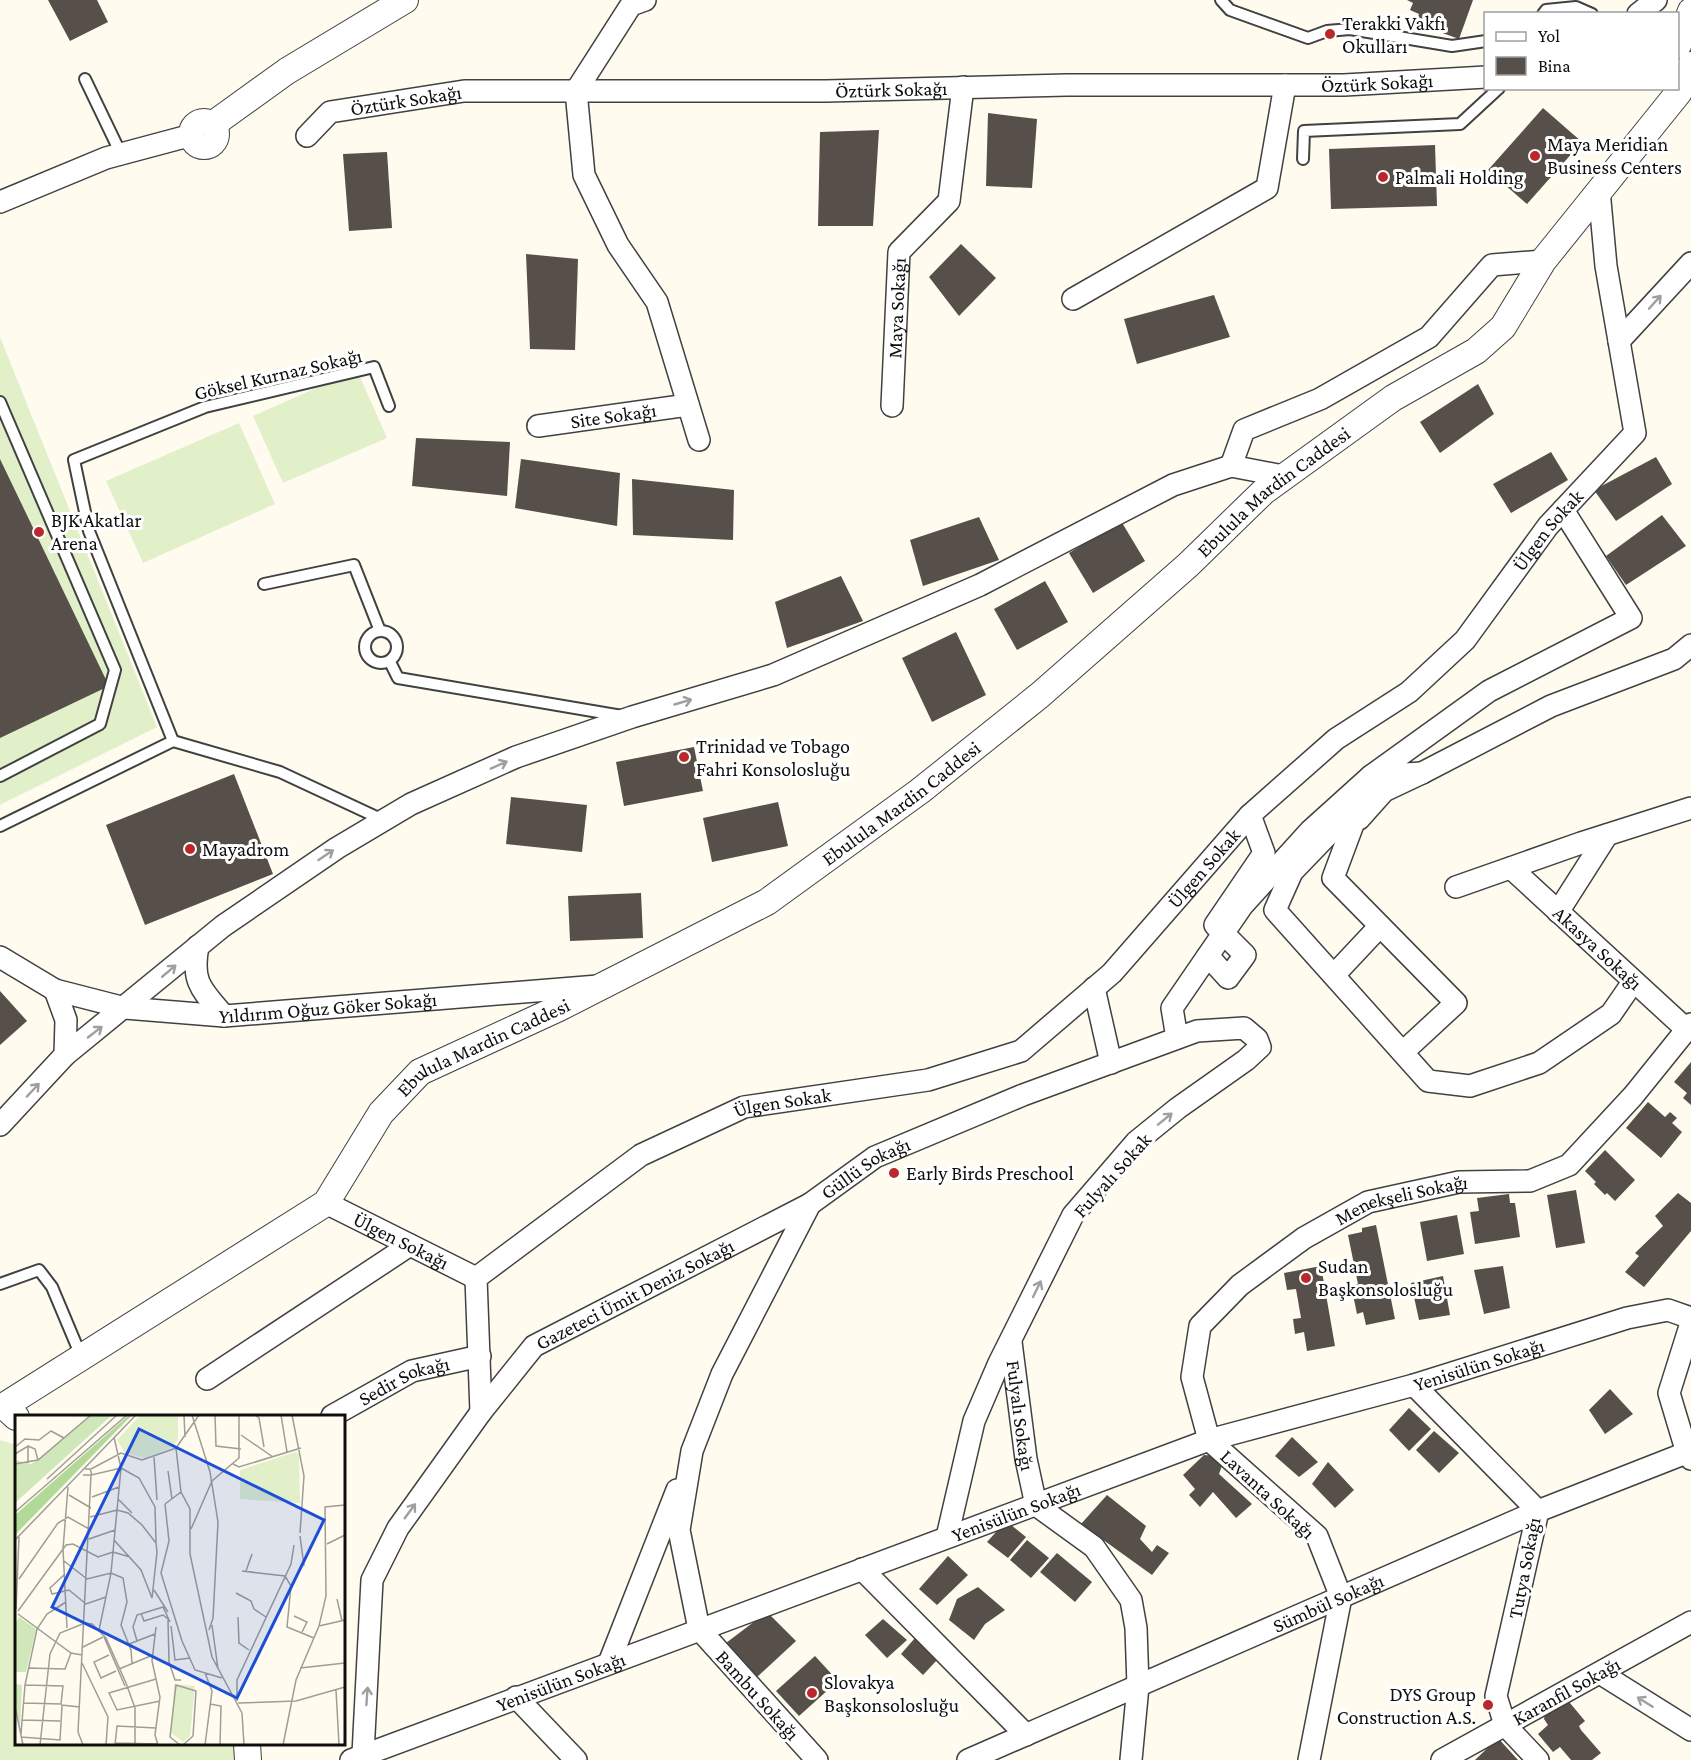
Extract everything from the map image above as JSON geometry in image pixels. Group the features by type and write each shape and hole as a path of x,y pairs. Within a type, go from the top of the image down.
{"street":[{"path":"0,202 106,158 202,130 287,71 405,0"},
{"path":"645,0 631,5 576,91 584,175 618,245 657,302 699,440"},
{"path":"1641,12 1656,0"},
{"path":"1677,12 1691,5"},
{"path":"1679,40 1691,10"},
{"name":"Ebulula Mardin Caddesi","path":"7,1409 81,1357 326,1203 381,1113 420,1071 603,986 767,902 920,791 1066,672 1188,565 1263,492 1283,476 1393,398 1476,351 1503,327 1543,261 1679,92 1691,65"},
{"name":"Öztürk Sokağı","path":"307,136 330,112 464,91 826,91 1066,85 1344,85 1484,77"},
{"path":"1073,299 1267,188 1285,85"},
{"name":"Maya Sokağı","path":"892,406 900,252 949,201 963,87"},
{"path":"1607,180 1658,90"},
{"name":"Ülgen Sokak","path":"476,1278 641,1155 744,1107 928,1080 1021,1051 1112,973 1250,816 1336,739 1409,692 1465,640 1548,526 1635,433 1606,266 1607,180"},
{"path":"1231,466 1244,430 1320,399 1429,337 1492,265 1543,261"},
{"path":"1619,341 1691,263"},
{"name":"Site Sokağı","path":"538,426 688,405"},
{"path":"0,1125 65,1055 223,926 327,855 411,804 516,757 632,717 773,675 980,585 1173,485 1231,466 1283,476"},
{"path":"1177,1038 1172,1008 1242,906 1310,831 1371,776 1489,691 1631,618 1563,510"},
{"path":"1353,826 1384,791 1551,706 1674,659 1691,645"},
{"path":"1371,776 1422,773"},
{"path":"1371,776 1333,878 1456,1003 1403,1052"},
{"path":"1362,800 1292,872 1275,910 1428,1080 1470,1086 1539,1063 1611,1014 1633,982"},
{"path":"1456,887 1607,835 1687,814"},
{"path":"1208,956 1228,978 1245,955 1215,925 1264,853 1250,816"},
{"path":"1558,912 1607,835"},
{"name":"Akasya Sokağı","path":"1510,868 1633,982 1688,1027"},
{"path":"1334,975 1380,926"},
{"path":"198,946 196,961 199,987 224,1016"},
{"name":"Yıldırım Oğuz Göker Sokağı","path":"0,957 55,990 125,1008 224,1016 603,986"},
{"path":"1094,988 1111,1063"},
{"path":"55,990 66,1020 65,1055"},
{"name":"Menekşeli Sokağı","path":"1209,1440 1192,1377 1200,1326 1240,1284 1304,1238 1368,1202 1459,1182 1530,1181 1569,1165 1633,1096 1688,1027"},
{"name":"Fulyalı Sokak","path":"1011,1342 1073,1215 1136,1142 1178,1108 1246,1060 1260,1047 1257,1039 1244,1028 1197,1031"},
{"name":"Güllü Sokağı","path":"609,1663 722,1374 810,1204 875,1157 1023,1095 1197,1031"},
{"name":"Ülgen Sokağı","path":"326,1203 476,1278"},
{"name":"Gazeteci Ümit Deniz Sokağı","path":"361,1758 372,1580 398,1528 481,1412 534,1346 810,1204"},
{"path":"207,1379 410,1245"},
{"path":"476,1278 481,1412"},
{"name":"Yenisülün Sokağı","path":"361,1758 516,1697 1209,1440 1414,1385 1627,1318 1668,1310 1691,1318"},
{"path":"1690,1454 1669,1393 1691,1323"},
{"name":"Fulyalı Sokağı","path":"1011,1342 1026,1459 1036,1504"},
{"name":"Fulyalı Sokağı","path":"947,1537 974,1421 1011,1342"},
{"name":"Sedir Sokağı","path":"334,1415 412,1371 480,1356"},
{"name":"Tutya Sokağı","path":"1414,1385 1538,1511 1496,1696 1505,1725"},
{"name":"Lavanta Sokağı","path":"1209,1440 1317,1536 1341,1597"},
{"name":"Güllü Sokağı","path":"692,1451 679,1530 699,1629"},
{"name":"Sümbül Sokağı","path":"968,1760 1538,1511 1690,1454"},
{"path":"1036,1504 1094,1547 1131,1599 1136,1628 1138,1686 1131,1760"},
{"path":"862,1569 1026,1735"},
{"path":"1309,1760 1341,1597"},
{"name":"Karanfil Sokağı","path":"1442,1760 1691,1622"},
{"name":"Bambu Sokağı","path":"699,1629 817,1760"},
{"path":"1600,1673 1691,1730"},
{"path":"516,1697 576,1760"},
{"path":"1505,1725 1538,1760"},
{"path":"247,1745 248,1760"}],"lane":[{"path":"1221,0 1230,10 1308,38 1327,31 1350,29 1452,46 1484,41"},
{"path":"1544,12 1576,7 1587,12"},
{"path":"85,79 121,154"},
{"path":"1304,159 1304,132 1460,124 1497,90"},
{"name":"Göksel Kurnaz Sokağı","path":"172,741 89,531 74,460 205,407 374,368 389,406"},
{"path":"0,402 115,670 99,724 0,776"},
{"path":"264,584 354,565 380,631"},
{"path":"380,631 388,632 395,638 398,646 396,655 390,662 378,664 368,658 364,647 369,636 380,631"},
{"path":"390,662 398,678 632,717"},
{"path":"0,826 172,741 280,772 384,820"},
{"path":"0,1284 39,1270 52,1287 81,1357"}],"green space":[{"name":"BJK Akatlar Arena","path":"0,337 157,727 0,805"},
{"path":"357,370 387,438 283,483 253,416"},
{"path":"239,423 275,504 143,563 106,481"},
{"path":"0,1440 15,1445 15,1745 234,1745 236,1760 0,1760"}],"building":[{"path":"48,0 97,0 108,22 70,41"},
{"path":"1407,0 1473,0 1459,39 1415,23 1419,14 1410,10 1413,3"},
{"name":"Maya Meridian Business Centers","path":"1543,108 1582,142 1527,204 1488,170"},
{"path":"988,113 1037,119 1032,188 986,186"},
{"path":"879,130 873,226 818,226 820,132"},
{"name":"Palmali Holding","path":"1435,145 1437,206 1331,209 1329,149"},
{"path":"387,152 392,228 349,231 343,154"},
{"path":"961,244 996,278 959,316 929,277"},
{"path":"526,254 578,259 575,350 530,349"},
{"path":"1214,295 1230,337 1137,364 1124,319"},
{"path":"1478,384 1494,414 1440,453 1420,422"},
{"path":"416,438 510,442 507,496 412,486"},
{"path":"1551,452 1568,480 1511,513 1493,484"},
{"path":"1656,457 1672,484 1616,521 1594,490"},
{"path":"0,459 109,686 0,738"},
{"path":"521,459 620,473 617,526 515,508"},
{"path":"632,479 734,490 733,540 633,535"},
{"path":"1662,515 1686,546 1626,585 1606,556"},
{"path":"979,517 999,560 923,586 910,540"},
{"path":"1121,521 1145,561 1093,593 1069,553"},
{"path":"841,576 863,621 787,648 775,602"},
{"path":"1045,581 1068,622 1017,650 994,609"},
{"path":"956,632 986,695 932,722 902,658"},
{"path":"694,747 703,791 624,806 616,762"},
{"name":"Mayadrom","path":"234,774 273,874 145,925 106,825"},
{"path":"511,797 587,805 582,852 506,844"},
{"path":"778,802 788,846 712,862 703,818"},
{"path":"641,893 643,938 570,941 568,896"},
{"path":"0,991 27,1021 0,1045"},
{"path":"1691,1062 1691,1105 1683,1098 1687,1093 1674,1082"},
{"path":"1648,1102 1665,1117 1670,1112 1677,1118 1672,1123 1682,1132 1661,1158 1626,1128"},
{"path":"1605,1150 1635,1180 1615,1201 1594,1184 1596,1182 1585,1171"},
{"path":"1576,1190 1585,1243 1556,1248 1547,1195"},
{"path":"1678,1193 1691,1203 1691,1231 1644,1287 1625,1272 1639,1256 1635,1253 1663,1226 1655,1216"},
{"path":"1509,1194 1510,1203 1515,1203 1520,1237 1475,1244 1470,1212 1479,1211 1477,1198"},
{"path":"1457,1215 1464,1254 1427,1261 1420,1222"},
{"path":"1376,1225 1395,1319 1366,1325 1363,1312 1357,1314 1351,1285 1358,1284 1348,1235 1362,1232 1362,1228"},
{"path":"1321,1266 1335,1346 1307,1351 1304,1332 1295,1334 1293,1319 1301,1318 1296,1289 1287,1290 1284,1273"},
{"path":"1503,1266 1510,1308 1484,1314 1474,1270"},
{"path":"1443,1276 1450,1315 1419,1320 1411,1283"},
{"path":"1610,1389 1633,1414 1605,1434 1589,1410"},
{"path":"1409,1408 1431,1429 1409,1451 1389,1430"},
{"path":"1434,1431 1459,1453 1439,1473 1416,1450"},
{"path":"1292,1437 1318,1462 1299,1477 1275,1456"},
{"path":"1204,1455 1217,1456 1223,1463 1219,1474 1252,1504 1236,1518 1213,1492 1200,1507 1189,1495 1195,1489 1183,1475"},
{"path":"1328,1462 1354,1490 1335,1508 1312,1484"},
{"path":"1107,1495 1146,1526 1140,1539 1152,1552 1157,1545 1169,1553 1152,1575 1081,1524"},
{"path":"1006,1521 1026,1537 1008,1558 987,1542"},
{"path":"1027,1540 1049,1558 1031,1578 1010,1560"},
{"path":"1057,1553 1092,1582 1075,1602 1040,1572"},
{"path":"948,1556 968,1575 937,1605 919,1589"},
{"path":"978,1587 1005,1610 985,1624 974,1640 949,1620 957,1599"},
{"path":"767,1612 796,1641 756,1678 722,1646"},
{"path":"883,1619 907,1640 887,1658 865,1635"},
{"path":"915,1638 937,1660 923,1675 901,1654"},
{"path":"815,1656 838,1681 799,1716 776,1691"},
{"path":"1565,1697 1585,1721 1579,1726 1581,1730 1601,1753 1592,1760 1571,1760 1560,1747 1553,1752 1538,1734 1548,1725 1544,1719 1545,1714"},
{"path":"1498,1738 1518,1760 1475,1760"}],"place":[{"name":"Terakki Vakfı Okulları","path":"1330,34"},
{"name":"Maya Meridian Business Centers","path":"1535,156"},
{"name":"Palmali Holding","path":"1383,177"},
{"name":"BJK Akatlar Arena","path":"39,532"},
{"name":"Trinidad ve Tobago Fahri Konsolosluğu","path":"684,757"},
{"name":"Mayadrom","path":"190,849"},
{"name":"Early Birds Preschool","path":"894,1173"},
{"name":"Sudan Başkonsolosluğu","path":"1306,1278"},
{"name":"Slovakya Başkonsolosluğu","path":"812,1693"},
{"name":"DYS Group Construction A.S.","path":"1488,1705"}]}
